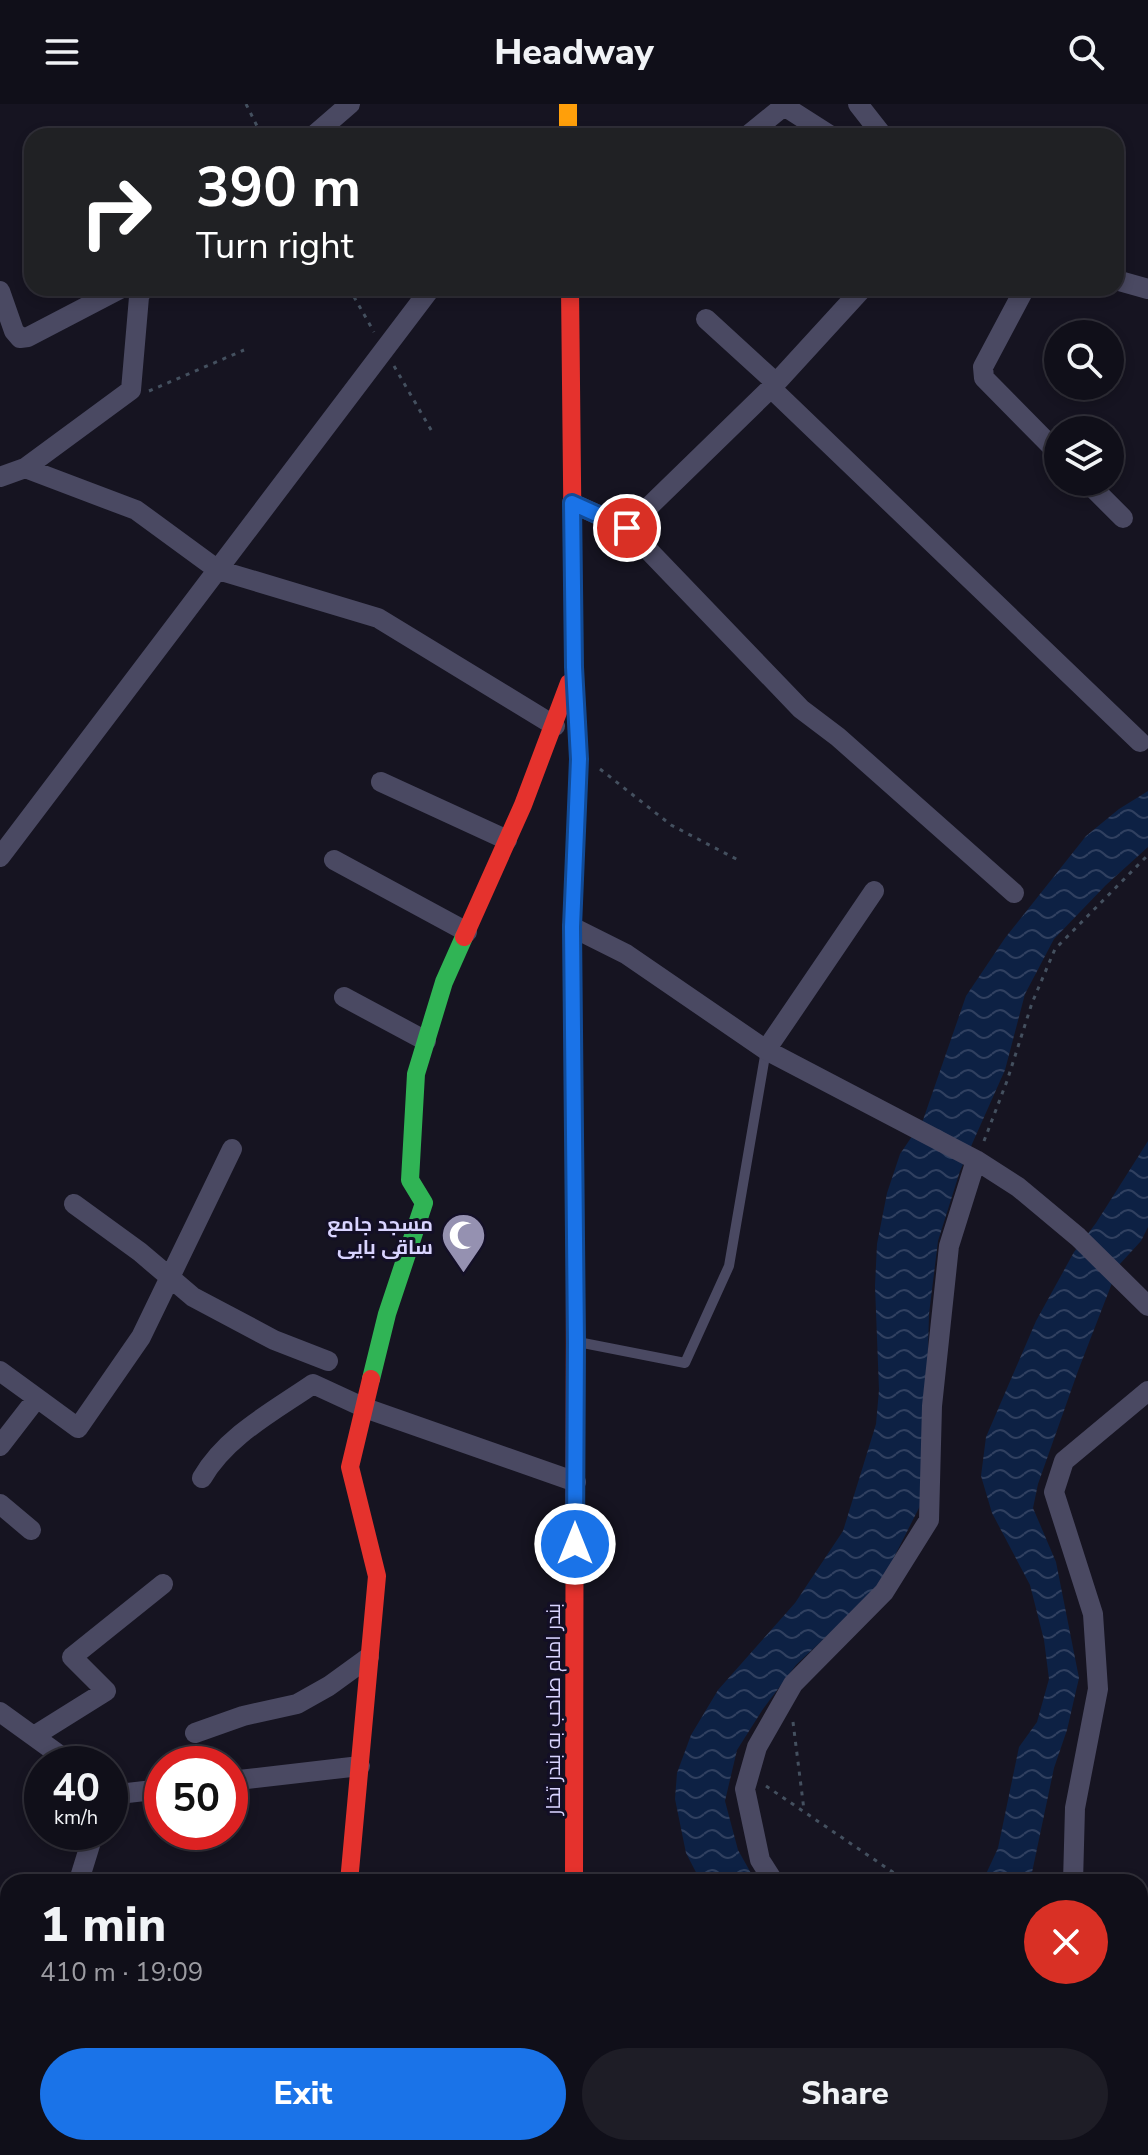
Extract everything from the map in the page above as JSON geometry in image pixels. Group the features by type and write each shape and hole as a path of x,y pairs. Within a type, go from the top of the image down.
{"main road":[{"path":"568,104 568,128"},
{"name":"بندر امام صاحب به بندر تخار","path":"570,296 574,667 579,759 572,927 576,1342 574,1874"},
{"path":"350,1874 377,1576 350,1467 387,1314 424,1203 410,1180 416,1074 444,982 555,726 574,667"}],"street":[{"path":"322,128 350,104"},
{"path":"858,104 877,128"},
{"path":"756,128 782,105 818,128"},
{"path":"1124,282 1148,289"},
{"path":"0,291 14,331 20,338 28,337 107,296"},
{"path":"0,477 25,468 131,390 139,296"},
{"path":"0,857 425,296"},
{"path":"627,528 774,385 856,296"},
{"path":"1021,296 983,367 984,378 1044,439"},
{"path":"706,319 1140,742"},
{"path":"25,468 136,510 218,570 378,618 555,726"},
{"path":"1101,496 1123,518"},
{"path":"572,503 627,528 801,709 838,737 1014,893"},
{"path":"381,782 507,840"},
{"path":"334,860 467,932"},
{"path":"766,1050 874,891"},
{"path":"572,927 626,954 766,1050 976,1160 1018,1187 1078,1237 1148,1306"},
{"path":"344,997 426,1041"},
{"path":"0,1371 78,1428 141,1337 232,1149"},
{"path":"769,1874 760,1860 745,1789 757,1747 793,1684 884,1592 929,1520 932,1406 949,1246 976,1160"},
{"path":"74,1204 140,1252 193,1297 274,1340 328,1361"},
{"path":"202,1478 212,1460 238,1437 313,1384 365,1408 576,1482"},
{"path":"0,1446 37,1398"},
{"path":"1073,1874 1075,1808 1098,1689 1093,1614 1054,1492 1064,1461 1143,1402"},
{"path":"0,1504 31,1530"},
{"path":"34,1736 106,1691 72,1657 163,1584"},
{"path":"195,1733 243,1716 297,1704 329,1686 369,1657"},
{"path":"0,1712 48,1746"},
{"path":"248,1779 360,1766"},
{"path":"81,1874 88,1850"}],"lane":[{"path":"576,1342 685,1363 729,1266 766,1050"}],"path":[{"path":"246,104 258,128"},
{"path":"131,390 140,395 244,350"},
{"path":"579,759 598,767 671,825 740,861"},
{"path":"976,1160 1007,1081 1032,1003 1055,949 1148,855"},
{"path":"793,1721 804,1812"},
{"path":"749,1775 896,1874"}],"water":[{"path":"1148,791 1148,847 1054,939 1025,994 1005,1070 960,1171 938,1241 929,1314 924,1498 879,1587 796,1665 737,1750 725,1801 738,1850 752,1874 697,1874 686,1853 675,1799 677,1773 691,1735 718,1690 795,1603 843,1531 876,1424 879,1390 875,1286 877,1244 887,1193 900,1154 923,1120 966,996 1005,938 1086,836 1119,809"},
{"path":"1148,1141 1148,1227 1141,1241 1119,1265 1038,1484 1033,1508 1056,1562 1079,1678 1054,1768 1032,1874 986,1874 998,1848 1019,1747 1037,1722 1049,1679 1044,1640 1030,1585 992,1513 981,1476 986,1437 1036,1321 1074,1252"}],"traffic: fast":[{"path":"371,1379 387,1314 424,1203 410,1180 416,1074 444,982 464,937"}],"traffic: slow":[{"path":"568,104 568,128"},
{"path":"575,1252 572,927 576,829"}],"traffic: jam":[{"path":"570,296 574,667 579,759 576,829"},
{"path":"464,937 523,805 569,683"},
{"path":"574,1874 575,1252"},
{"path":"350,1874 377,1576 350,1467 371,1379"}],"place":[{"name":"مسجد جامع ساقی بایی","path":"464,1274"}],"route":[{"path":"575,1544 572,927 579,759 574,667 572,503 627,528"}]}
